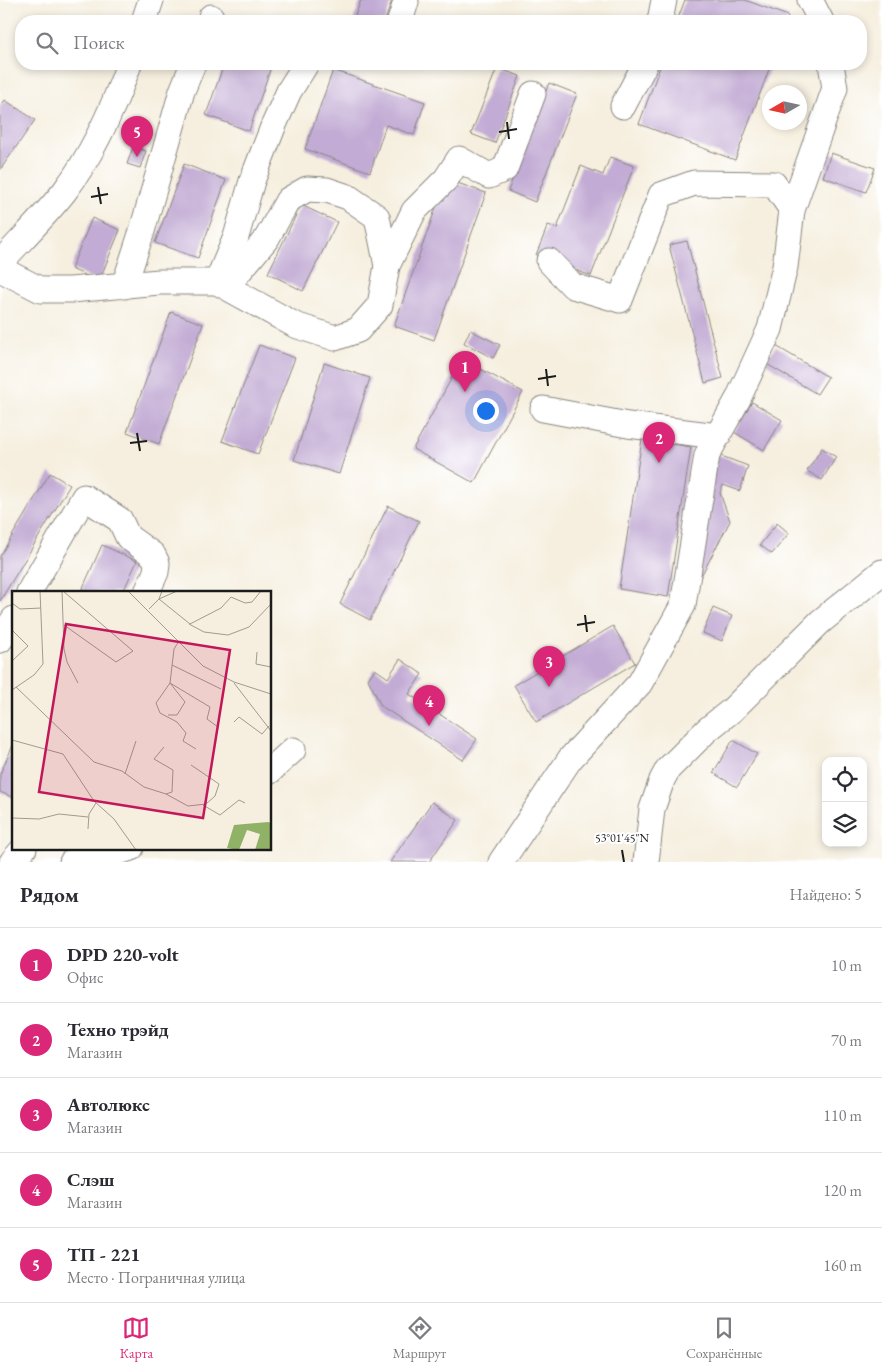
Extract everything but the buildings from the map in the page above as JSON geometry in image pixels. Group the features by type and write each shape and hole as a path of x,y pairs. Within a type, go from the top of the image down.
{"street":[{"path":"146,15 151,0"},
{"path":"661,15 664,0"},
{"path":"0,263 48,211 78,172 103,127 127,70"},
{"path":"124,286 142,231 182,91 191,70"},
{"path":"217,282 236,237 252,181 273,127 289,91 302,70"},
{"path":"623,106 642,70"},
{"path":"501,862 570,759 640,683 682,605 708,456 738,399 770,329 785,267 792,210 835,88 832,70"},
{"path":"217,282 295,325 335,338 358,330 380,305 387,266 414,211 446,179 459,159 489,176 505,169 533,94"},
{"path":"549,261 573,286 620,300 660,195 694,183 774,184 792,210"},
{"path":"0,269 41,290 71,290 159,282 217,282 237,274 267,238 288,200 307,189 327,190 348,197 377,217 414,211"},
{"path":"377,217 387,266"},
{"path":"543,409 628,425 718,436"},
{"path":"30,591 84,497 120,520 128,537 153,555 157,562 156,572 147,591"},
{"path":"646,862 652,809 668,769 707,730 732,710 820,622 882,572"},
{"path":"0,640 12,622"},
{"path":"271,770 293,750"},
{"path":"12,862 23,849"},
{"path":"72,862 110,855 128,849"}],"place":[{"name":"ТП - 221","path":"137,157"},
{"name":"DPD 220-volt","path":"465,392"},
{"name":"Техно трэйд","path":"659,463"},
{"name":"Автолюкс","path":"549,687"},
{"name":"Слэш","path":"429,726"}]}
